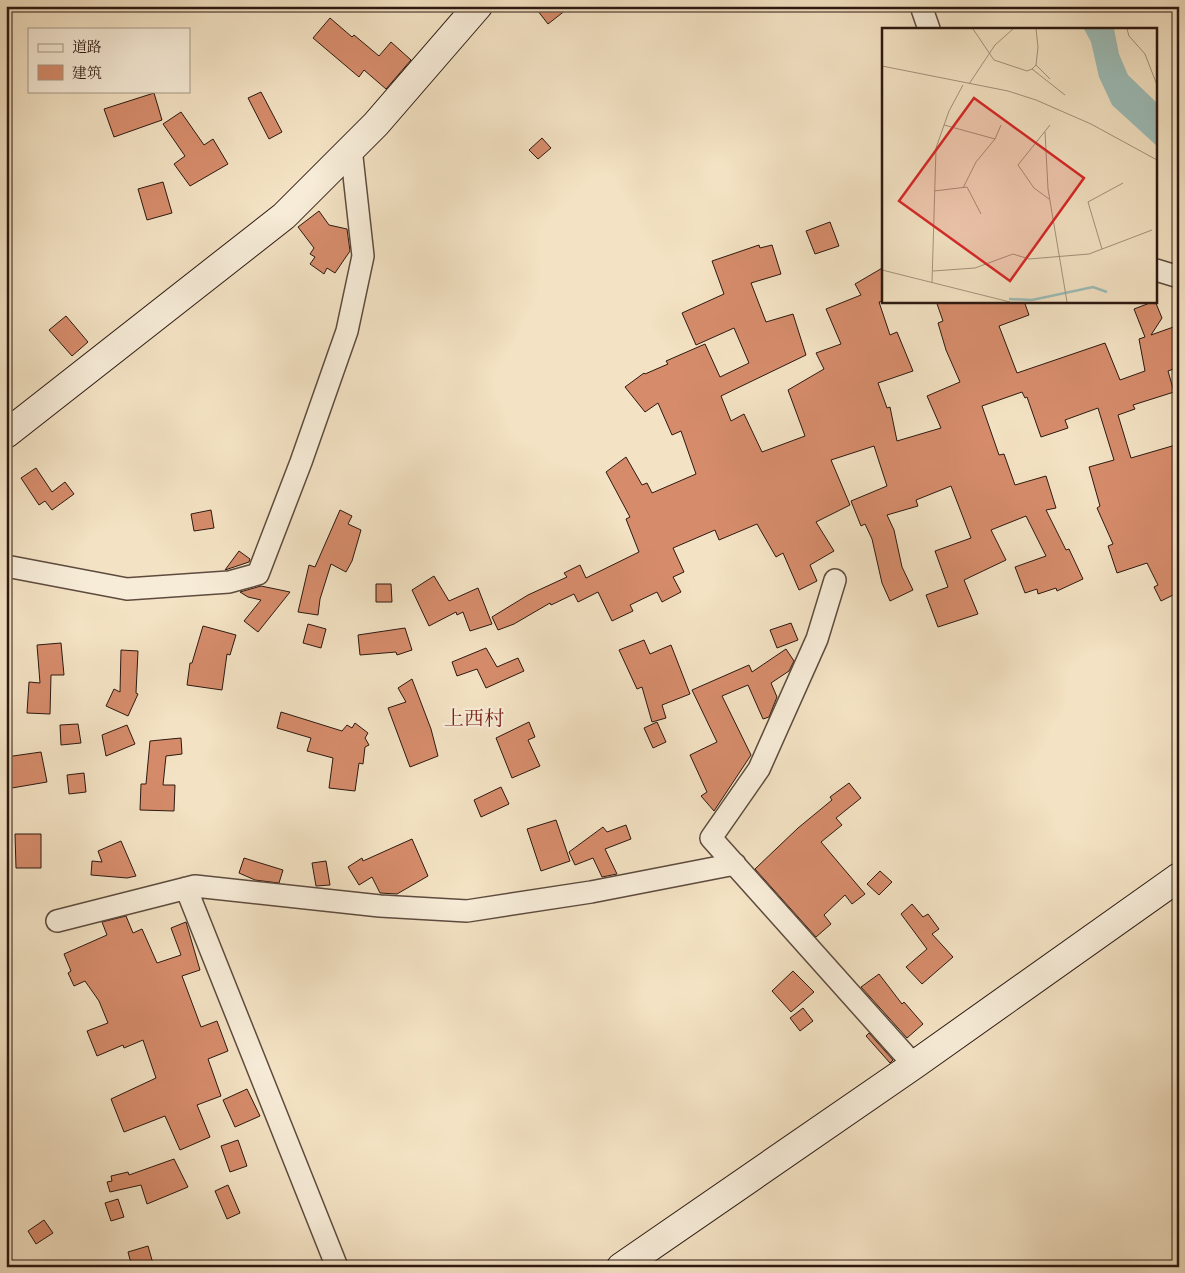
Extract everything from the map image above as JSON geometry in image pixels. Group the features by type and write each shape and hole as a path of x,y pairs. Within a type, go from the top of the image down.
{"street":[{"path":"6,434 284,216 376,124 478,6"},
{"path":"921,6 929,28"},
{"path":"6,566 127,590 229,582 258,574 301,462 347,331 363,256 351,148"},
{"path":"1158,271 1179,277"},
{"path":"835,580 817,639 759,769 711,838 914,1065"},
{"path":"57,921 195,886 380,906 467,911 591,892 735,864"},
{"path":"622,1267 914,1065 1179,877"},
{"path":"186,888 337,1267"}],"building":[{"path":"534,6 571,6 548,24"},
{"path":"330,18 352,37 354,35 379,56 391,42 411,60 386,89 364,70 359,77 313,38"},
{"path":"261,92 282,132 269,139 248,98"},
{"path":"154,93 162,120 114,137 104,109"},
{"path":"181,112 204,145 213,139 228,164 190,186 174,164 185,156 163,124"},
{"path":"542,138 551,148 538,159 529,150"},
{"path":"163,182 172,213 147,220 138,189"},
{"path":"319,211 329,225 347,229 350,251 335,273 327,268 324,274 310,264 315,257 310,254 314,248 298,227"},
{"path":"830,222 839,246 815,254 806,231"},
{"path":"759,245 760,248 772,245 781,274 751,283 766,322 793,314 806,355 721,396 731,421 744,414 762,452 805,436 788,390 824,369 816,353 841,344 826,309 861,295 855,284 882,268 882,301 879,302 890,335 897,332 913,371 878,383 887,408 890,407 897,441 941,428 927,396 960,382 946,350 938,323 943,321 936,302 1024,302 1029,315 999,326 1017,373 1105,343 1120,380 1145,371 1139,339 1145,337 1134,309 1155,302 1162,318 1151,335 1179,325 1179,367 1168,371 1174,392 1133,405 1135,409 1118,415 1131,458 1179,444 1179,592 1161,601 1154,587 1158,585 1147,563 1117,573 1108,546 1113,544 1097,508 1100,506 1089,467 1114,460 1098,408 1065,420 1068,428 1041,437 1027,397 1025,398 1022,392 982,406 999,455 1004,454 1015,485 1046,476 1056,508 1046,510 1066,550 1069,549 1083,579 1057,591 1056,588 1038,594 1037,589 1025,593 1015,567 1046,556 1026,516 991,530 1006,560 964,580 978,614 938,627 926,595 948,587 935,551 971,538 951,486 916,500 918,506 887,515 894,530 902,567 913,590 890,601 882,583 872,539 865,524 861,526 851,501 887,486 874,446 831,460 850,505 816,522 834,551 810,565 817,581 799,590 783,553 776,557 757,524 719,540 715,530 673,548 684,572 673,577 681,592 662,602 657,592 630,605 633,611 612,621 598,592 578,602 574,594 551,605 550,603 514,624 498,630 492,617 528,595 567,577 564,573 580,565 586,578 639,552 626,519 630,517 606,472 626,457 642,485 647,483 652,493 696,474 681,431 672,435 658,403 645,412 625,387 644,373 668,364 666,361 705,344 720,377 749,363 734,328 696,345 682,313 724,294 712,261"},
{"path":"66,316 88,342 72,356 49,330"},
{"path":"36,468 52,492 65,482 74,494 52,510 45,501 39,505 21,478"},
{"path":"211,510 214,528 194,531 191,514"},
{"path":"340,510 352,516 348,524 361,530 352,561 346,572 331,564 320,599 318,615 298,612 309,565 315,567"},
{"path":"239,551 250,559 249,562 225,570"},
{"path":"434,576 449,601 478,588 492,624 470,631 463,612 457,615 456,612 429,626 412,590"},
{"path":"376,584 391,584 392,602 376,602"},
{"path":"261,586 290,592 258,632 244,621 261,600 248,597 240,592"},
{"path":"791,623 798,640 777,648 770,630"},
{"path":"308,624 326,629 321,648 303,643"},
{"path":"203,626 236,635 230,655 227,654 222,690 187,685 190,663 192,663"},
{"path":"405,628 412,650 397,655 396,652 360,655 358,635"},
{"path":"644,640 650,654 671,645 690,694 662,705 666,718 652,722 642,687 637,689 619,650"},
{"path":"61,643 64,675 51,675 50,714 27,713 29,682 40,683 37,645"},
{"path":"486,648 497,667 518,658 524,671 486,688 477,669 457,676 452,662"},
{"path":"786,649 794,661 789,671 771,683 777,697 769,717 763,719 748,685 722,696 751,755 714,811 701,796 707,792 690,755 717,742 692,690 749,665 752,672"},
{"path":"121,650 138,651 136,693 138,694 128,716 106,706 114,689 120,692"},
{"path":"412,679 431,729 438,756 410,767 388,708 406,702 398,688"},
{"path":"281,712 342,731 347,725 352,728 355,723 368,733 365,738 369,745 365,747 363,764 359,763 355,791 329,788 333,758 307,751 311,738 277,728"},
{"path":"529,722 535,737 528,740 540,766 512,778 496,738"},
{"path":"657,722 666,742 653,748 644,728"},
{"path":"78,724 81,743 61,745 60,725"},
{"path":"127,725 135,744 106,756 102,735"},
{"path":"181,738 182,754 166,756 163,785 175,785 174,811 140,810 141,784 146,784 150,741"},
{"path":"41,752 47,782 6,789 6,757"},
{"path":"84,773 86,792 69,794 67,775"},
{"path":"849,783 861,798 836,818 842,825 821,842 865,894 852,904 845,895 824,915 831,924 816,937 755,869 798,828 832,800 830,797"},
{"path":"501,787 509,804 481,817 474,800"},
{"path":"556,820 570,861 541,871 527,829"},
{"path":"626,825 631,839 605,849 617,874 602,877 593,858 575,865 569,852 603,827 607,832"},
{"path":"15,834 41,834 41,868 16,868"},
{"path":"412,839 428,876 397,894 380,893 372,877 359,885 348,867 362,858 363,861"},
{"path":"121,841 136,876 127,878 91,875 92,861 102,862 98,851"},
{"path":"244,858 283,870 279,883 255,880 239,873"},
{"path":"326,861 330,885 316,886 312,863"},
{"path":"880,871 892,882 879,895 867,884"},
{"path":"912,904 923,917 928,914 939,929 932,934 953,957 922,984 906,967 927,949 901,914"},
{"path":"126,916 133,933 142,929 157,963 181,955 171,928 186,922 200,970 182,976 201,1027 217,1021 228,1051 208,1059 221,1096 197,1105 210,1137 180,1150 165,1116 124,1132 111,1099 156,1078 143,1040 124,1048 123,1045 97,1056 87,1031 108,1023 99,1001 85,981 74,986 68,973 71,971 64,954 107,935 102,922"},
{"path":"793,971 814,992 791,1012 772,991"},
{"path":"879,974 902,1004 904,1002 923,1024 907,1038 861,987"},
{"path":"803,1008 813,1021 800,1031 790,1018"},
{"path":"869,1033 893,1060 890,1063 866,1036"},
{"path":"247,1089 260,1116 235,1127 223,1100"},
{"path":"238,1140 247,1166 230,1172 221,1146"},
{"path":"174,1159 188,1187 147,1204 141,1185 110,1192 107,1182 112,1181 111,1176 128,1172 129,1175"},
{"path":"228,1185 240,1213 227,1219 215,1191"},
{"path":"118,1199 124,1217 111,1221 105,1203"},
{"path":"44,1220 53,1233 36,1244 28,1231"},
{"path":"148,1246 154,1267 132,1267 128,1252"}],"district":[{"name":"上西村","path":"474,718"}]}
